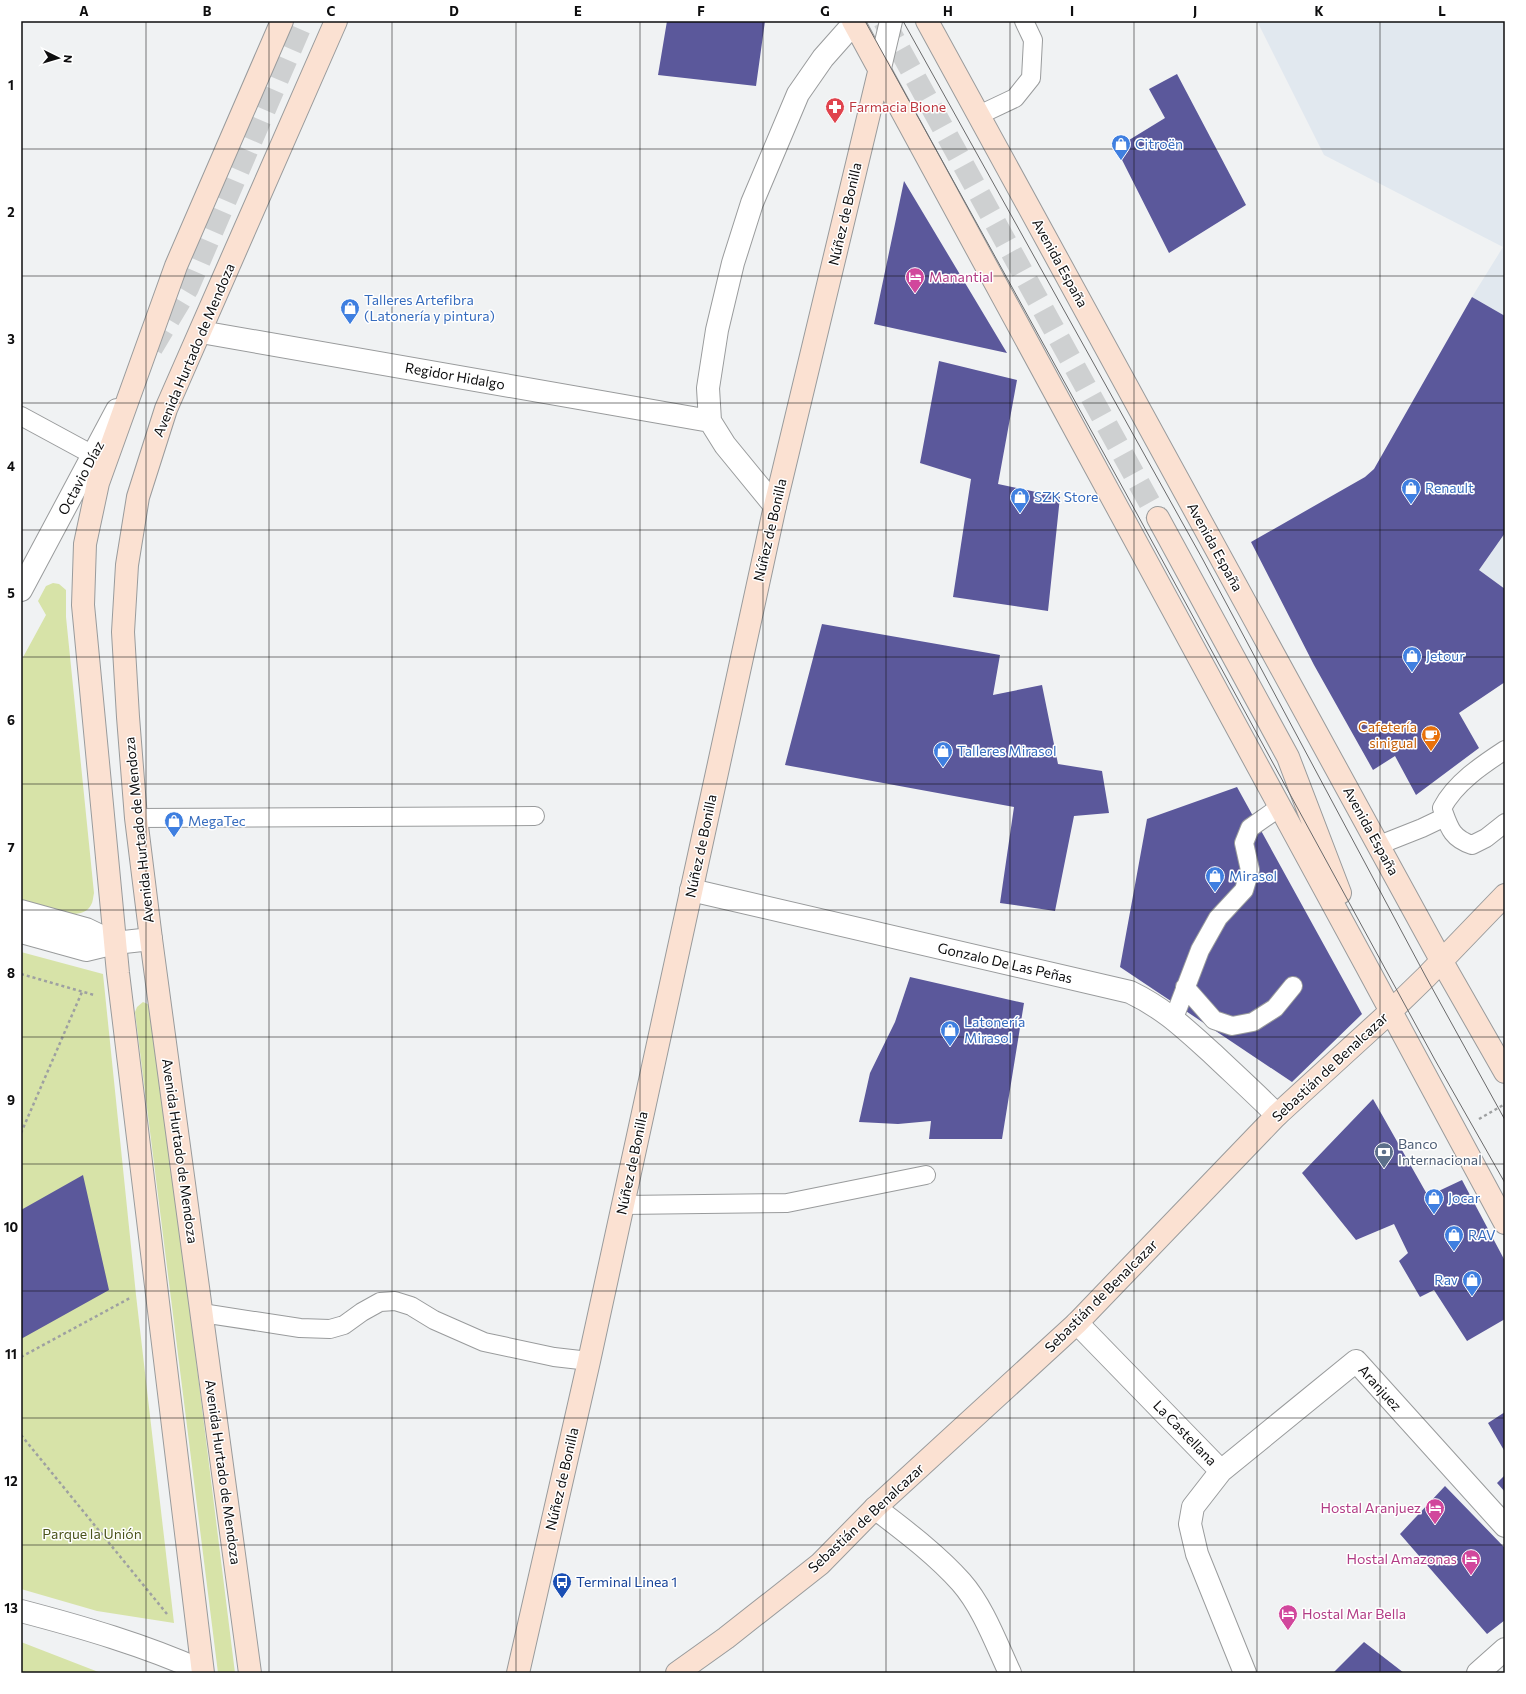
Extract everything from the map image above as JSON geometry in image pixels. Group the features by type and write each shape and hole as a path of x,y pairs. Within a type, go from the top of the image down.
{"main road":[{"path":"202,1672 115,943 86,646 83,597 86,544 98,483 176,266 282,21"},
{"name":"Avenida Hurtado de Mendoza","path":"250,1673 136,818 123,632 127,565 138,497 166,409 336,21"},
{"name":"Avenida España","path":"927,21 1442,960 1505,1072"},
{"path":"853,22 880,68 1368,967 1505,1223"},
{"name":"Núñez de Bonilla","path":"518,1673 589,1361 775,506 880,68"},
{"path":"1158,518 1288,757 1368,967"},
{"name":"Sebastián de Benalcazar","path":"676,1673 726,1638 814,1569 875,1508 1076,1324 1277,1115 1391,1011 1505,895"}],"street":[{"name":"Núñez de Bonilla","path":"880,68 891,21"},
{"path":"775,506 725,445 710,421 708,388 717,330 733,263 752,202 798,94 823,58 853,22"},
{"name":"Regidor Hidalgo","path":"201,332 710,421"},
{"name":"Octavio Díaz","path":"21,590 140,367"},
{"name":"Gonzalo De Las Peñas","path":"691,890 1130,992 1151,1002 1174,1018 1246,1084 1277,1115"},
{"path":"21,912 86,929 115,943"},
{"path":"21,932 86,950 115,943 151,939"},
{"name":"La Castellana","path":"1076,1324 1221,1471 1193,1507 1190,1524 1197,1554 1245,1673"},
{"name":"Aranjuez","path":"1221,1471 1356,1362 1505,1526"},
{"path":"875,1508 922,1544 961,1582 979,1609 1010,1673"},
{"path":"21,1611 74,1625 175,1659 202,1672"},
{"path":"1478,1673 1505,1649"}],"lane":[{"path":"979,115 1015,98 1031,78 1033,40 1024,21"},
{"path":"21,416 93,455"},
{"path":"1505,750 1483,764 1448,796 1442,808 1451,831 1461,841 1472,844 1486,838 1505,823"},
{"path":"1174,1018 1200,950 1218,918 1244,890 1250,870 1244,843 1250,828 1280,807"},
{"path":"136,818 535,816"},
{"path":"1379,845 1445,817"},
{"path":"1186,987 1214,1020 1232,1026 1253,1022 1275,1008 1293,986"},
{"path":"623,1205 787,1203 926,1175"},
{"path":"202,1313 300,1328 330,1329 344,1325 362,1312 380,1302 395,1301 411,1306 434,1320 484,1342 554,1357 589,1361"}],"path":[{"path":"21,974 82,992 21,1133"},
{"path":"21,1357 136,1295 156,1289"},
{"path":"21,1435 169,1617"}],"shaded area":[{"path":"1257,21 1505,21 1505,316 1472,297 1503,247 1324,155"},
{"path":"1505,533 1505,589 1479,570"}],"green space":[{"path":"53,583 59,584 66,590 66,617 94,893 91,905 86,911 78,914 48,910 21,902 21,661 46,615 38,601 46,586"},
{"name":"Parque la Unión","path":"21,952 103,974 136,1295 174,1623 97,1611 21,1589"},
{"path":"143,1002 152,1006 235,1673 218,1673 135,1012 137,1007"},
{"path":"21,1642 101,1673 21,1673"}],"building":[{"path":"667,21 765,21 756,86 658,75"},
{"path":"1177,74 1246,205 1169,253 1116,148 1165,118 1149,89"},
{"path":"904,181 1007,353 874,324"},
{"name":"Renault","path":"1472,297 1505,316 1505,533 1479,570 1505,589 1505,682 1459,713 1479,748 1416,795 1395,756 1373,770 1314,665 1251,542 1365,477 1374,469"},
{"path":"939,361 1017,380 998,484 1060,497 1048,611 953,597 971,479 920,463"},
{"name":"Talleres Mirasol","path":"822,624 1000,655 993,695 1042,685 1058,764 1102,771 1109,813 1074,816 1055,911 1000,903 1014,807 785,765"},
{"name":"Mirasol","path":"1237,787 1362,1014 1292,1082 1120,967 1147,819"},
{"name":"Latonería Mirasol","path":"910,977 1024,1003 1002,1139 929,1139 931,1121 898,1124 859,1122 870,1073 895,1022"},
{"path":"1373,1099 1428,1196 1462,1180 1505,1261 1505,1319 1467,1341 1434,1290 1420,1297 1399,1261 1408,1253 1394,1224 1356,1240 1302,1173"},
{"path":"83,1175 109,1290 21,1339 21,1210"},
{"path":"1505,1412 1505,1452 1488,1423"},
{"path":"1505,1475 1505,1492 1497,1483"},
{"path":"1445,1486 1505,1548 1505,1620 1487,1634 1400,1534"},
{"path":"1364,1642 1404,1673 1333,1673"}],"tunnel":[{"path":"152,348 188,288 303,21"},
{"path":"884,21 1158,518"}],"tram line":[{"path":"865,21 1124,490 1435,1060 1505,1183"},
{"path":"903,21 1202,558 1426,977 1505,1120"}],"place":[{"name":"Farmacia Bione","path":"835,124"},
{"name":"Citroën","path":"1121,161"},
{"name":"Manantial","path":"915,294"},
{"name":"Talleres Artefibra (Latonería y pintura)","path":"350,325"},
{"name":"Renault","path":"1411,505"},
{"name":"SZK Store","path":"1020,514"},
{"name":"Jetour","path":"1412,673"},
{"name":"Cafetería sinigual","path":"1431,752"},
{"name":"Talleres Mirasol","path":"943,768"},
{"name":"MegaTec","path":"174,838"},
{"name":"Mirasol","path":"1215,893"},
{"name":"Latonería Mirasol","path":"950,1047"},
{"name":"Banco Internacional","path":"1384,1169"},
{"name":"Jocar","path":"1434,1215"},
{"name":"RAV","path":"1454,1252"},
{"name":"Rav","path":"1472,1297"},
{"name":"Hostal Aranjuez","path":"1435,1525"},
{"name":"Hostal Amazonas","path":"1471,1576"},
{"name":"Terminal Linea 1","path":"562,1599"},
{"name":"Hostal Mar Bella","path":"1288,1631"}]}
